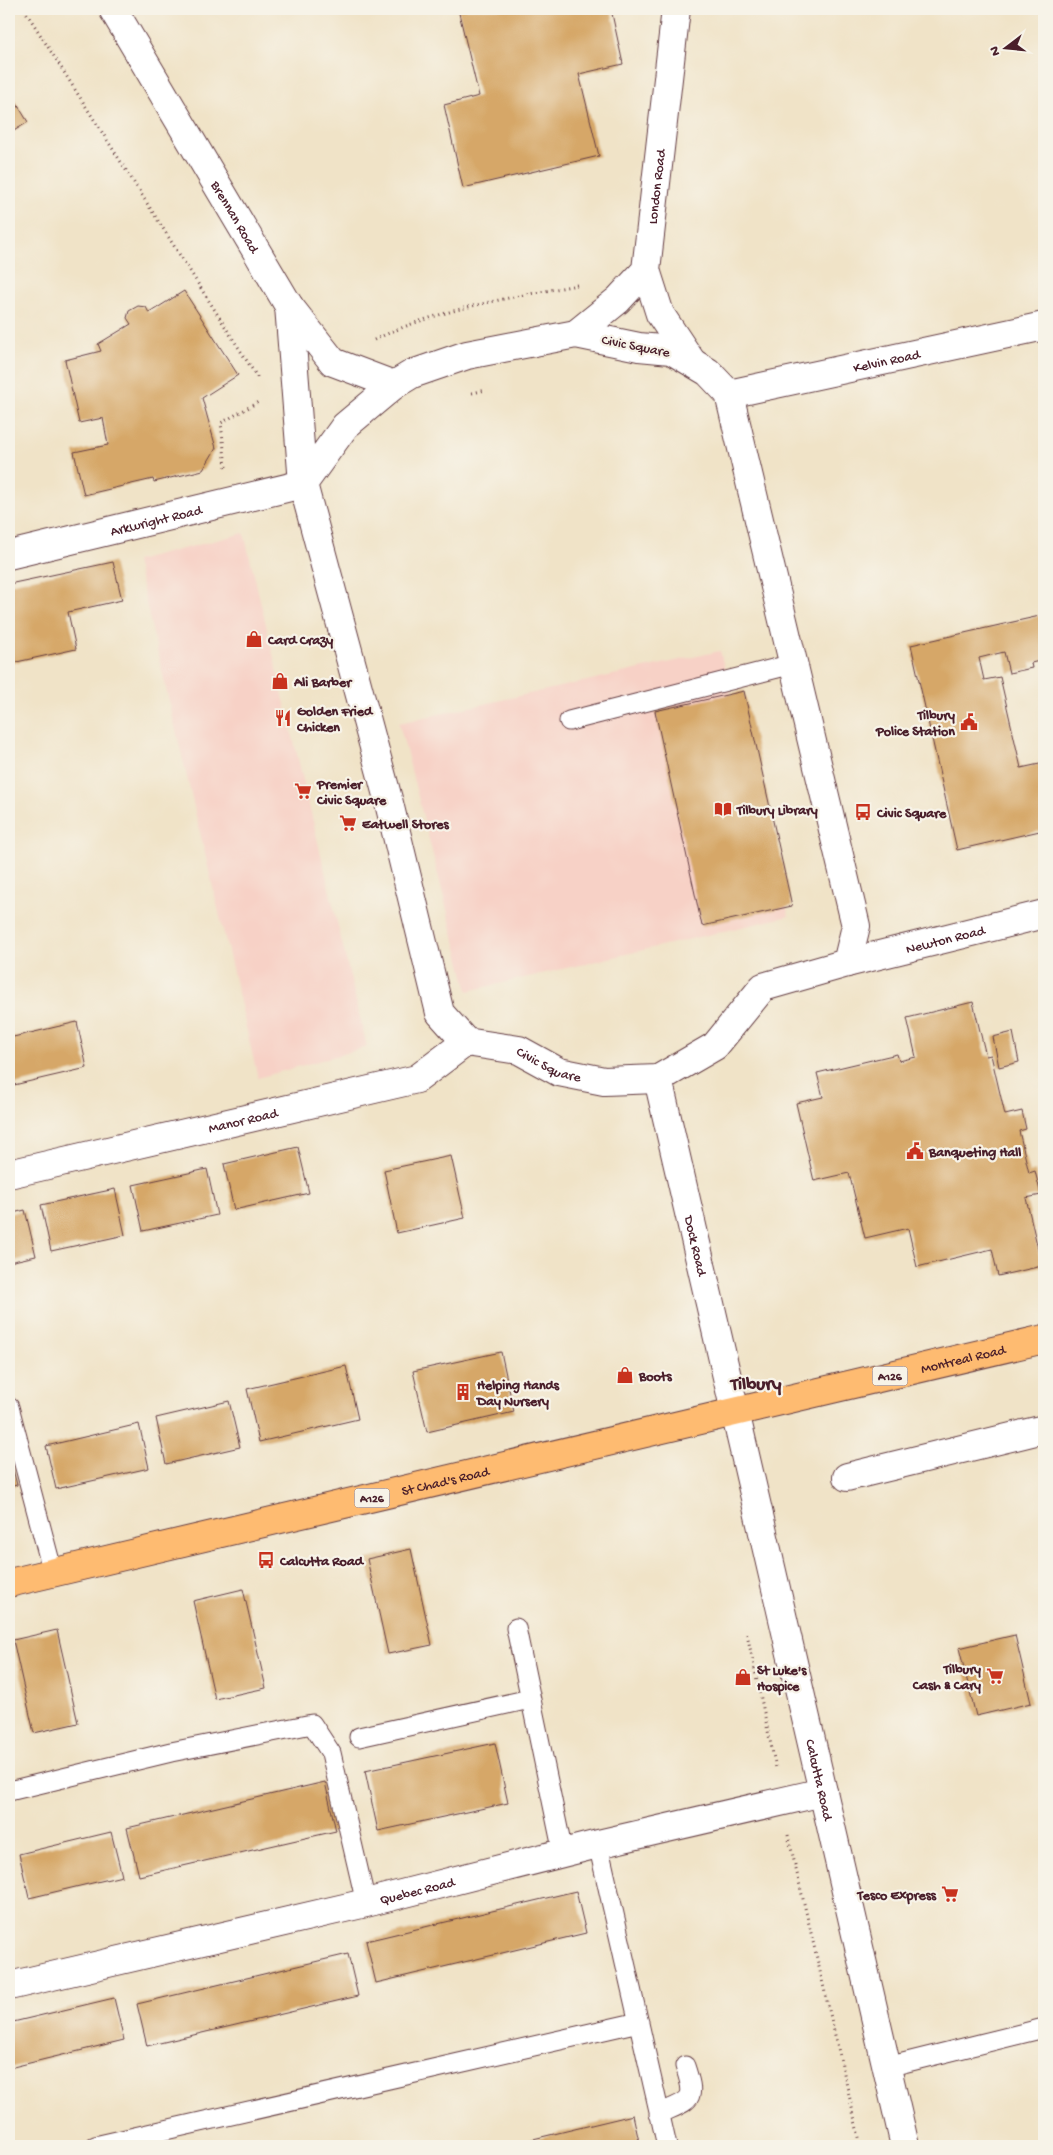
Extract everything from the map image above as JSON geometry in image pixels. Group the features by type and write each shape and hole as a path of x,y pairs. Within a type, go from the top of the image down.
{"main road":[{"name":"Montreal Road","path":"735,1413 1044,1339"},
{"name":"St Chad's Road","path":"9,1583 735,1413"}],"street":[{"name":"Brennan Road","path":"113,9 289,306 333,362 394,385"},
{"name":"London Road","path":"646,270 676,9"},
{"path":"576,334 618,300 646,270 660,314 692,362"},
{"path":"289,306 303,484 388,799 440,1013 466,1042"},
{"name":"Kelvin Road","path":"728,394 1044,326"},
{"name":"Civic Square","path":"303,484 345,426 394,385 412,374 467,355 576,334 639,347 671,350 708,372 728,394 856,926 847,963 763,987 715,1046 658,1079 604,1081 559,1072 519,1050 466,1042"},
{"name":"Arkwright Road","path":"9,555 303,484"},
{"name":"Newton Road","path":"847,963 1044,914"},
{"name":"Manor Road","path":"9,1174 417,1079 466,1042"},
{"name":"Dock Road","path":"658,1079 735,1413"},
{"name":"Calcutta Road","path":"735,1413 905,2146"},
{"path":"847,1477 1044,1429"},
{"name":"Quebec Road","path":"9,1986 366,1903 598,1844 823,1792"}],"lane":[{"path":"569,721 793,664"},
{"path":"9,1407 53,1573"},
{"path":"516,1628 563,1853"},
{"path":"359,1737 530,1698"},
{"path":"9,1791 171,1752 312,1724 331,1752 366,1903"},
{"path":"598,1844 667,2146"},
{"path":"96,2146 639,2022"},
{"path":"887,2067 1044,2028"},
{"path":"659,2114 686,2102 690,2097 692,2087 685,2066"}],"path":[{"path":"24,9 256,378"},
{"path":"368,343 414,322 495,301 581,284"},
{"path":"464,395 493,389"},
{"path":"227,470 221,423 266,397"},
{"path":"745,1625 789,1840 861,2146"}],"shaded area":[{"path":"244,533 367,1047 258,1078 136,561"},
{"path":"720,651 789,916 468,991 399,723"}],"building":[{"path":"458,9 611,9 623,64 579,74 599,156 463,188 444,105 479,96"},
{"path":"9,91 28,122 9,134"},
{"path":"184,291 238,375 202,398 216,448 203,470 154,482 153,479 84,495 74,452 108,445 103,418 79,423 65,360 101,351 98,344 131,324 127,318 129,311 138,306 146,307 149,313"},
{"path":"113,562 122,600 68,612 76,649 12,663 9,650 9,584"},
{"name":"Tilbury Police Station","path":"1044,615 1044,660 1031,663 1032,668 1009,673 1004,652 979,658 984,680 1000,677 1021,768 1044,763 1044,830 957,850 911,645"},
{"name":"Tilbury Library","path":"744,691 792,906 702,926 655,711"},
{"name":"Banqueting Hall","path":"973,1002 986,1056 991,1055 1005,1115 1022,1111 1026,1129 1019,1131 1029,1173 1035,1171 1041,1195 1026,1198 1042,1266 998,1276 992,1249 917,1267 908,1228 865,1238 849,1173 814,1181 796,1103 823,1097 817,1073 897,1054 899,1061 916,1057 907,1018"},
{"path":"77,1022 87,1068 14,1085 9,1064 9,1038"},
{"path":"1013,1032 1019,1062 999,1067 993,1037"},
{"path":"298,1147 309,1193 234,1210 224,1164"},
{"path":"451,1156 465,1218 397,1233 384,1170"},
{"path":"207,1169 217,1215 143,1231 133,1185"},
{"path":"115,1189 125,1235 51,1251 41,1205"},
{"path":"25,1210 36,1256 9,1262 9,1214"},
{"name":"Helping Hands Day Nursery","path":"501,1352 514,1412 427,1432 413,1371"},
{"path":"346,1366 358,1419 259,1442 247,1389"},
{"path":"229,1401 240,1447 166,1464 156,1418"},
{"path":"139,1424 149,1468 56,1489 46,1446"},
{"path":"9,1454 17,1485 9,1487"},
{"path":"411,1549 432,1645 388,1654 367,1559"},
{"path":"243,1589 266,1688 215,1699 193,1601"},
{"path":"57,1630 78,1723 34,1733 13,1640"},
{"name":"Tilbury Cash & Cary","path":"1015,1635 1031,1703 976,1716 959,1648"},
{"path":"495,1743 508,1803 378,1831 365,1771"},
{"path":"325,1782 336,1831 139,1876 127,1828"},
{"path":"111,1832 122,1876 29,1898 19,1854"},
{"path":"576,1891 586,1933 376,1983 366,1941"},
{"path":"348,1954 358,1996 147,2046 137,2004"},
{"path":"114,1998 124,2040 9,2068 9,2023"},
{"path":"633,2115 640,2146 504,2146"}],"place":[{"name":"Card Crazy","path":"254,639"},
{"name":"Ali Barber","path":"280,681"},
{"name":"Golden Fried Chicken","path":"283,718"},
{"name":"Tilbury Police Station","path":"969,722"},
{"name":"Premier Civic Square","path":"303,791"},
{"name":"Tilbury Library","path":"723,809"},
{"name":"Civic Square","path":"863,812"},
{"name":"Eatwell Stores","path":"348,823"},
{"name":"Banqueting Hall","path":"915,1151"},
{"name":"Boots","path":"625,1375"},
{"name":"Helping Hands Day Nursery","path":"463,1392"},
{"name":"Calcutta Road","path":"266,1560"},
{"name":"Tilbury Cash & Cary","path":"995,1676"},
{"name":"St Luke's Hospice","path":"743,1677"},
{"name":"Tesco Express","path":"950,1894"}],"district":[{"name":"Tilbury","path":"756,1382"}]}
